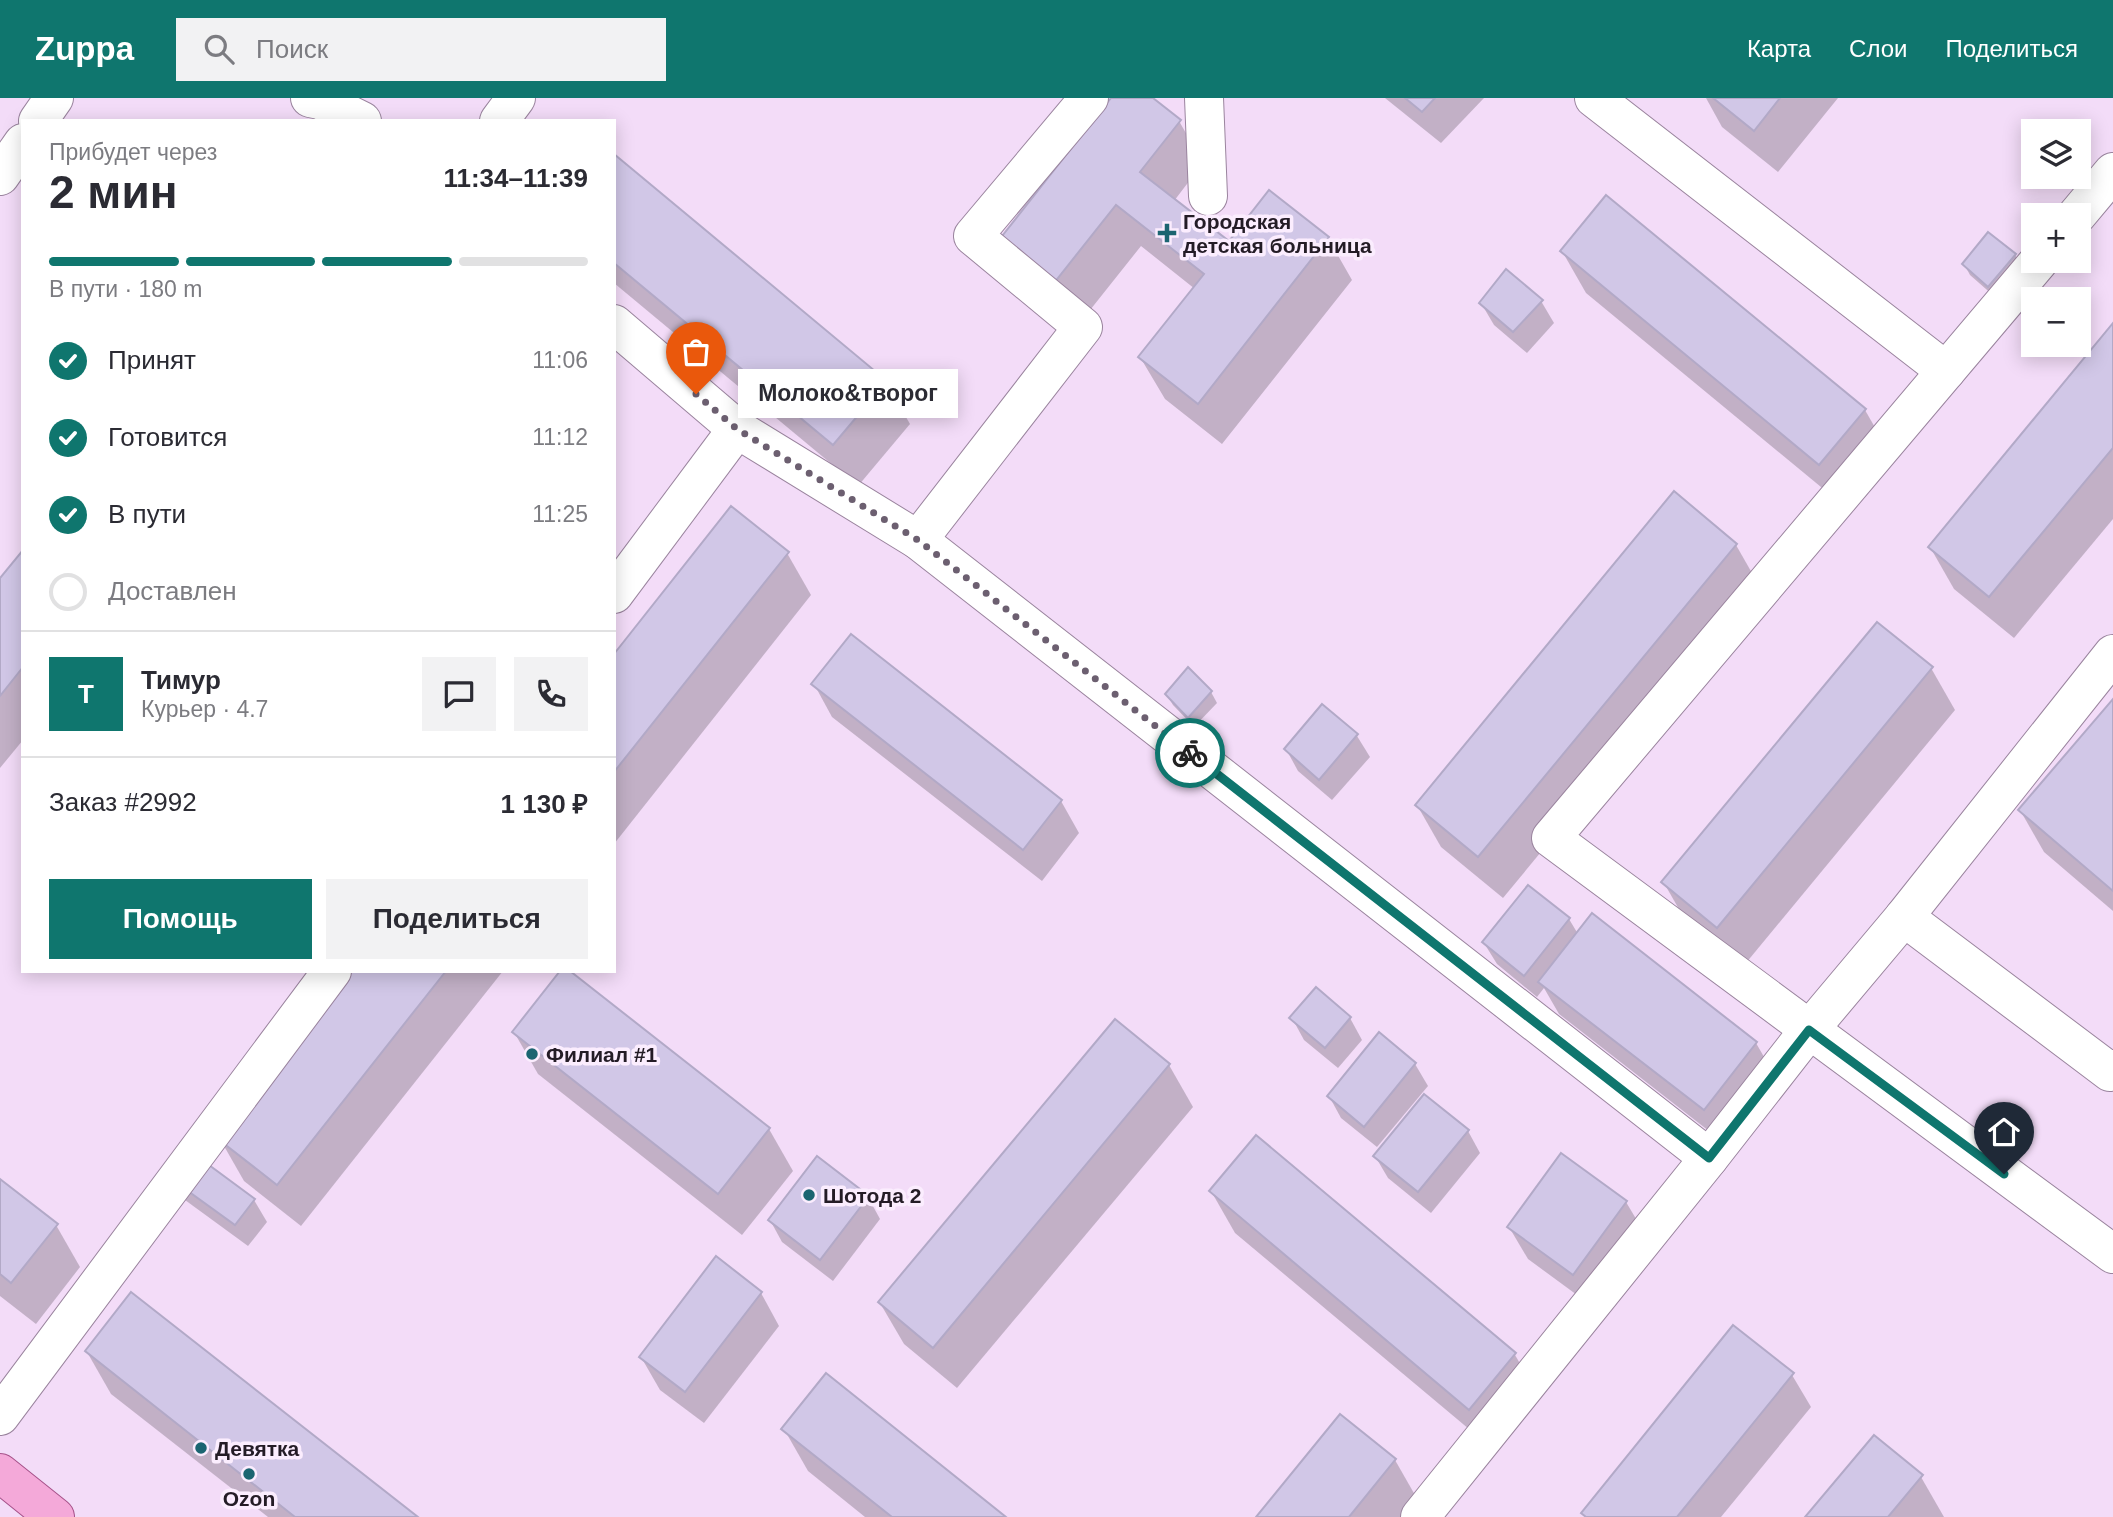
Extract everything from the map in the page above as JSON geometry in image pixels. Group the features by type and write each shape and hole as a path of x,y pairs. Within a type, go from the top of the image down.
{"main road":[{"path":"0,1473 55,1517"}],"street":[{"path":"39,119 54,98"},
{"path":"310,98 320,100 358,119"},
{"path":"500,119 516,98"},
{"path":"918,540 1083,327 973,236 1089,98"},
{"path":"1204,98 1208,196"},
{"path":"1594,98 1946,371"},
{"path":"0,176 21,146"},
{"path":"2087,203 2113,172"},
{"path":"2029,273 1551,838 2113,1254"},
{"path":"616,326 737,429 918,540 1709,1158"},
{"path":"616,591 737,429"},
{"path":"1420,1517 1809,1030 1905,917 2113,654"},
{"path":"1905,917 2110,1072 2113,1069"},
{"path":"0,1416 331,973"}],"building":[{"path":"1111,98 1153,98 1181,120 1140,172 1229,241 1269,190 1329,237 1198,404 1138,357 1204,274 1116,205 1050,288 995,245"},
{"path":"1405,98 1435,98 1422,112"},
{"path":"1713,98 1780,98 1754,131"},
{"path":"616,156 887,381 833,445 616,265"},
{"path":"1606,195 1866,409 1819,465 1560,251"},
{"path":"1988,232 2016,254 1988,287 1962,264"},
{"path":"1506,269 1543,300 1513,332 1479,303"},
{"path":"2113,323 2113,448 1989,597 1928,547 2085,357 2091,357 2091,350"},
{"path":"1674,491 1737,544 1478,857 1415,805"},
{"path":"731,506 789,552 616,769 616,651"},
{"path":"21,552 21,670 0,696 0,578"},
{"path":"1877,622 1933,667 1717,928 1661,882"},
{"path":"851,634 1062,800 1023,850 811,684"},
{"path":"1188,667 1212,691 1188,718 1165,694"},
{"path":"2113,699 2113,891 2018,810"},
{"path":"1322,704 1358,734 1319,780 1284,749"},
{"path":"1528,885 1570,918 1524,976 1482,942"},
{"path":"1592,913 1757,1042 1704,1110 1538,982"},
{"path":"349,973 444,973 277,1185 218,1139"},
{"path":"558,973 573,973 770,1128 718,1194 512,1032"},
{"path":"1316,987 1351,1017 1325,1048 1289,1018"},
{"path":"1115,1019 1170,1064 933,1348 878,1302"},
{"path":"1379,1032 1416,1063 1364,1127 1327,1096"},
{"path":"1424,1094 1469,1130 1418,1192 1373,1156"},
{"path":"1256,1135 1516,1353 1469,1410 1209,1191"},
{"path":"190,1151 255,1199 235,1225 170,1178"},
{"path":"1561,1153 1627,1201 1573,1275 1507,1227"},
{"path":"817,1156 869,1196 820,1260 768,1220"},
{"path":"0,1179 58,1224 11,1283 0,1274"},
{"path":"716,1256 762,1292 685,1392 639,1357"},
{"path":"131,1292 418,1517 295,1517 85,1351"},
{"path":"1733,1325 1794,1373 1677,1517 1586,1517 1581,1513"},
{"path":"826,1373 1006,1517 892,1517 781,1429"},
{"path":"1340,1414 1396,1459 1349,1517 1256,1517"},
{"path":"1874,1435 1923,1475 1888,1517 1805,1517"}],"way so far":[{"path":"696,394 737,429 918,540 1190,753"}],"place":[{"name":"Городская детская больница","path":"1167,233"},
{"name":"Молоко&творог","path":"696,394"},
{"name":"Филиал #1","path":"532,1054"},
{"name":"Шотода 2","path":"809,1195"},
{"name":"Девятка","path":"201,1448"},
{"name":"Ozon","path":"249,1474"}],"route":[{"path":"1190,753 1709,1158 1809,1030 2004,1174"}]}
